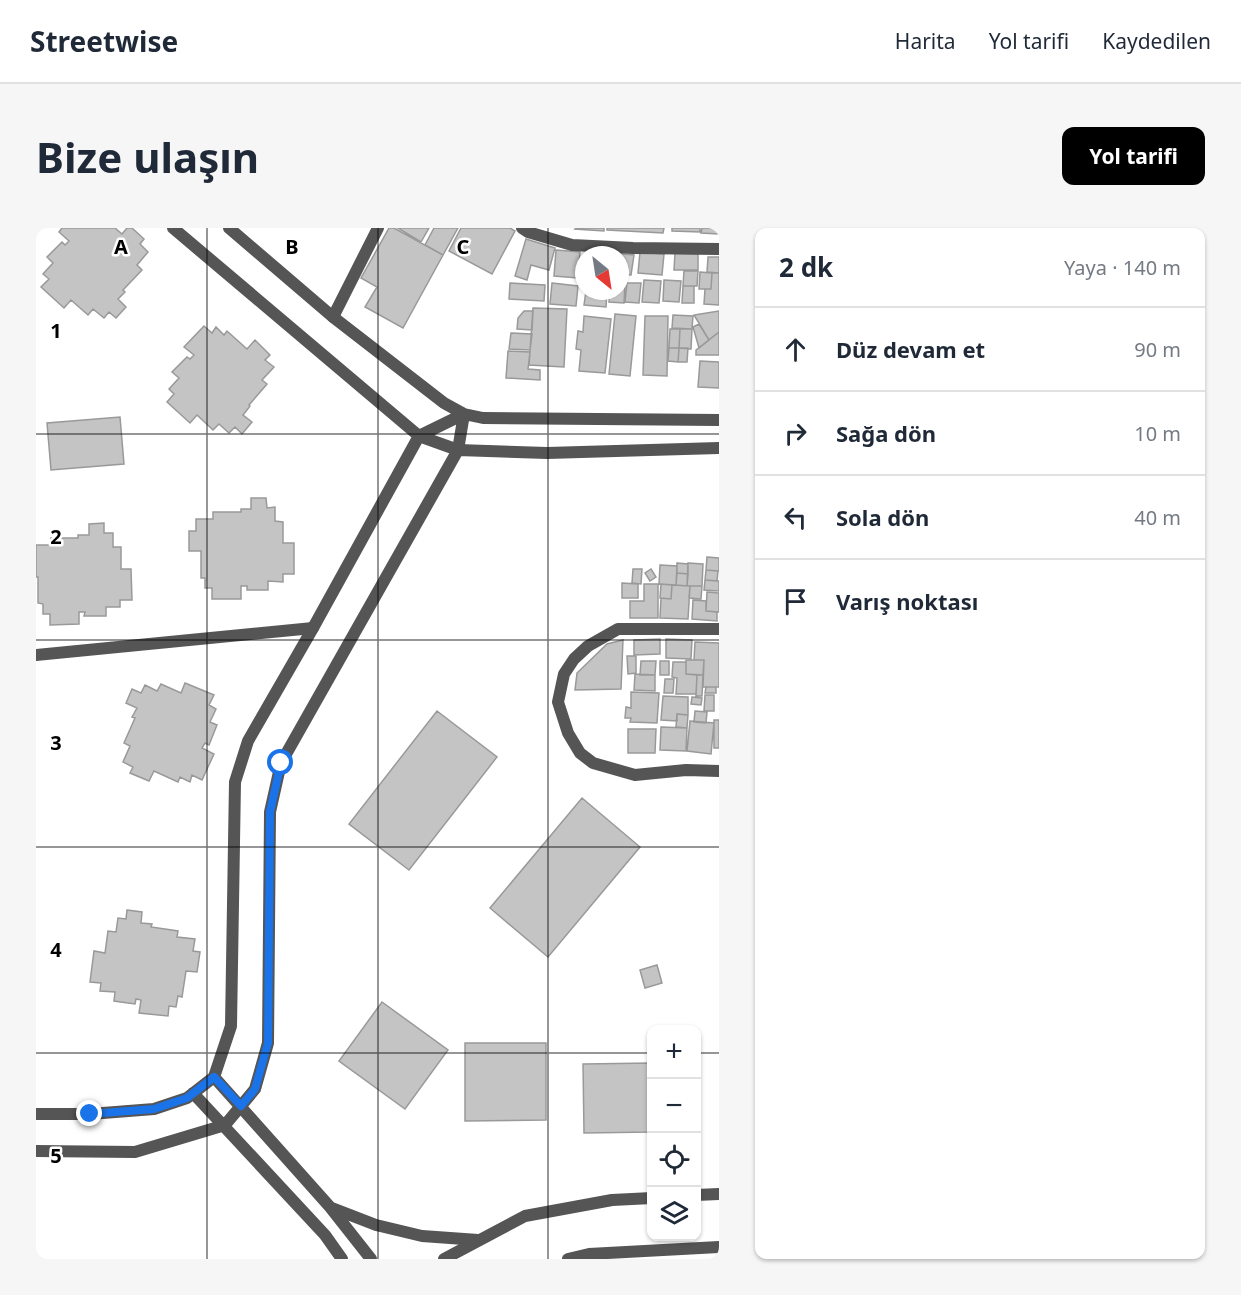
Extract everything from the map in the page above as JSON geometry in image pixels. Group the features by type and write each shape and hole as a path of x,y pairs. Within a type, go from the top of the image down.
{"street":[{"path":"173,228 419,436 458,450 547,453 719,448"},
{"path":"229,228 333,317 444,403 465,414 483,418 719,420"},
{"path":"333,317 378,228"},
{"path":"522,228 528,232 572,245 644,249 719,249"},
{"path":"36,1114 90,1114 154,1109 187,1098 214,1077 231,1026 235,782 248,741 419,436 465,414"},
{"path":"36,1151 135,1152 225,1125 255,1089 268,1043 270,812 281,763 458,450 465,414"},
{"path":"36,655 313,628"},
{"path":"719,629 618,629 588,646 574,659 564,674 558,702 568,733 580,753 593,763 635,775 686,770 719,771"},
{"path":"214,1077 330,1207 372,1259"},
{"path":"193,1093 325,1235 342,1259"},
{"path":"701,1195 719,1194"},
{"path":"444,1259 525,1216 612,1200 647,1198"},
{"path":"330,1207 376,1225 422,1236 479,1240"},
{"path":"325,1235 332,1259"},
{"path":"568,1259 589,1254 719,1247"}],"building":[{"path":"62,228 115,228 122,234 127,228 132,228 144,239 140,244 148,252 137,265 142,270 123,290 125,292 118,299 126,307 116,318 109,312 104,318 93,309 88,315 71,300 64,308 41,287 49,279 43,274 53,263 47,257 62,242 65,245 69,241 59,232"},
{"path":"389,228 394,228 443,255 403,328 365,307 377,287 361,278"},
{"path":"398,228 429,228 421,242"},
{"path":"434,228 458,228 443,255 425,245"},
{"path":"461,228 510,228 515,231 492,274 449,251"},
{"path":"604,228 604,231 575,229"},
{"path":"607,228 664,228 663,233 607,230"},
{"path":"672,228 700,228 700,232 672,231"},
{"path":"702,228 719,228 719,234 701,233"},
{"path":"526,239 555,248 549,270 531,265 527,280 515,276"},
{"path":"556,250 575,252 575,278 554,276"},
{"path":"640,252 664,254 662,275 638,273"},
{"path":"675,253 698,254 698,270 674,270"},
{"path":"629,255 634,255 631,275 629,275"},
{"path":"708,257 719,257 719,273 707,272"},
{"path":"684,271 698,271 697,286 683,286"},
{"path":"700,272 712,273 711,289 699,289"},
{"path":"712,273 719,273 719,305 704,304 705,289 711,289"},
{"path":"644,280 661,281 659,303 642,302"},
{"path":"664,280 681,281 679,302 663,301"},
{"path":"510,283 545,285 544,301 509,299"},
{"path":"552,283 575,286 576,306 550,304"},
{"path":"629,283 641,283 639,303 625,302 629,300"},
{"path":"683,286 694,286 694,303 682,303"},
{"path":"585,300 606,300 606,307 584,305"},
{"path":"609,300 624,300 624,303 609,302"},
{"path":"533,308 567,309 564,367 529,365"},
{"path":"524,311 533,311 532,330 517,329 518,318"},
{"path":"719,311 719,332 709,340 694,315"},
{"path":"615,314 636,316 630,376 609,374"},
{"path":"673,315 693,316 692,329 672,328"},
{"path":"584,316 611,319 605,373 579,371 581,350 576,349 578,331 583,332"},
{"path":"645,316 668,316 667,376 643,375"},
{"path":"699,324 709,340 699,348 693,327"},
{"path":"204,326 212,333 216,327 224,335 227,331 247,349 255,340 270,355 265,360 274,367 262,380 267,384 243,415 252,422 242,434 235,427 229,433 219,424 213,430 197,415 190,423 167,402 174,394 169,389 179,378 172,372 187,357 190,359 194,355 184,347"},
{"path":"670,329 680,329 679,348 669,348"},
{"path":"680,329 692,329 691,349 679,348"},
{"path":"719,332 719,355 696,355 696,350"},
{"path":"511,333 532,334 530,350 509,349"},
{"path":"669,348 679,348 678,362 668,361"},
{"path":"679,348 688,348 687,362 678,362"},
{"path":"508,351 530,352 528,369 540,370 540,380 506,378"},
{"path":"700,361 719,362 719,388 698,387"},
{"path":"120,417 124,464 51,470 47,423"},
{"path":"251,498 266,498 267,508 275,507 275,521 283,522 283,543 294,543 294,574 283,574 283,582 268,581 268,590 247,590 247,586 241,586 241,599 212,599 212,588 205,588 205,578 201,578 201,551 189,551 189,531 196,531 196,519 213,519 213,512 241,512 241,509 251,509"},
{"path":"104,523 104,533 113,533 113,547 121,547 121,569 131,569 132,600 120,600 120,607 106,607 106,616 84,616 85,612 79,612 79,624 50,625 50,614 43,614 43,604 38,603 36,545 51,545 51,538 78,538 78,535 89,535 89,524"},
{"path":"707,557 719,558 719,571 706,570"},
{"path":"677,563 688,564 688,574 677,573"},
{"path":"688,563 703,564 702,586 687,586"},
{"path":"660,565 677,566 676,585 659,584"},
{"path":"633,569 642,569 641,584 632,583"},
{"path":"651,569 656,577 650,581 645,573"},
{"path":"706,570 718,571 717,581 705,580"},
{"path":"677,573 688,574 687,586 676,585"},
{"path":"705,580 719,581 719,591 704,590"},
{"path":"622,583 638,584 638,598 622,598"},
{"path":"644,584 658,584 658,618 630,618 630,601 644,601"},
{"path":"661,584 672,585 671,599 660,598"},
{"path":"672,585 690,586 688,619 660,618 661,598 671,599"},
{"path":"690,586 702,586 701,599 689,598"},
{"path":"707,592 719,593 719,612 706,611"},
{"path":"693,600 706,601 706,611 717,612 717,621 692,619"},
{"path":"660,639 660,654 634,655 634,640"},
{"path":"666,639 692,640 691,659 666,658"},
{"path":"623,640 621,689 575,690 577,673 607,644"},
{"path":"695,642 719,643 719,687 703,687 704,660 694,660"},
{"path":"627,656 636,656 636,673 628,674"},
{"path":"686,660 704,660 703,675 686,674"},
{"path":"641,661 656,661 655,675 640,675"},
{"path":"660,661 669,661 669,675 660,675"},
{"path":"673,662 686,662 686,674 697,675 696,694 676,694 677,678 672,677"},
{"path":"635,674 655,675 655,691 634,690"},
{"path":"697,675 703,675 702,696 696,696"},
{"path":"665,679 674,679 673,693 664,693"},
{"path":"185,683 214,695 209,705 216,709 210,722 217,725 209,745 205,743 202,748 214,754 202,780 192,775 190,782 180,777 178,782 154,771 149,781 130,773 133,767 123,762 130,746 124,743 137,708 126,703 132,689 141,693 145,685 157,691 161,684 181,693"},
{"path":"706,687 716,687 716,693 705,693"},
{"path":"631,692 659,693 657,723 630,722 631,718 625,718 626,707 631,708"},
{"path":"705,695 714,695 714,711 704,711"},
{"path":"663,696 688,697 688,715 677,714 677,721 661,720"},
{"path":"692,697 702,698 701,705 691,704"},
{"path":"437,711 497,757 409,870 349,824"},
{"path":"695,711 707,712 706,723 694,722"},
{"path":"677,714 688,715 687,728 676,727"},
{"path":"714,720 719,720 719,748 714,748"},
{"path":"690,721 714,723 711,754 687,751"},
{"path":"661,727 687,728 686,751 660,750"},
{"path":"628,729 656,729 655,753 628,753"},
{"path":"582,798 640,847 548,957 490,908"},
{"path":"127,910 142,912 141,923 178,931 177,937 195,939 193,951 200,952 197,972 186,971 182,997 178,996 176,1007 169,1006 168,1016 139,1013 141,1000 136,999 135,1004 114,1001 115,992 100,991 101,983 90,982 94,951 105,953 108,931 116,932 118,918 126,919"},
{"path":"657,965 662,983 645,988 640,970"},
{"path":"382,1002 448,1050 405,1109 339,1061"},
{"path":"465,1043 546,1043 546,1120 465,1121"},
{"path":"647,1063 647,1132 584,1133 583,1064"}],"route":[{"path":"90,1114 154,1109 187,1098 214,1077 241,1106 255,1089 268,1043 270,812 281,763"}]}
